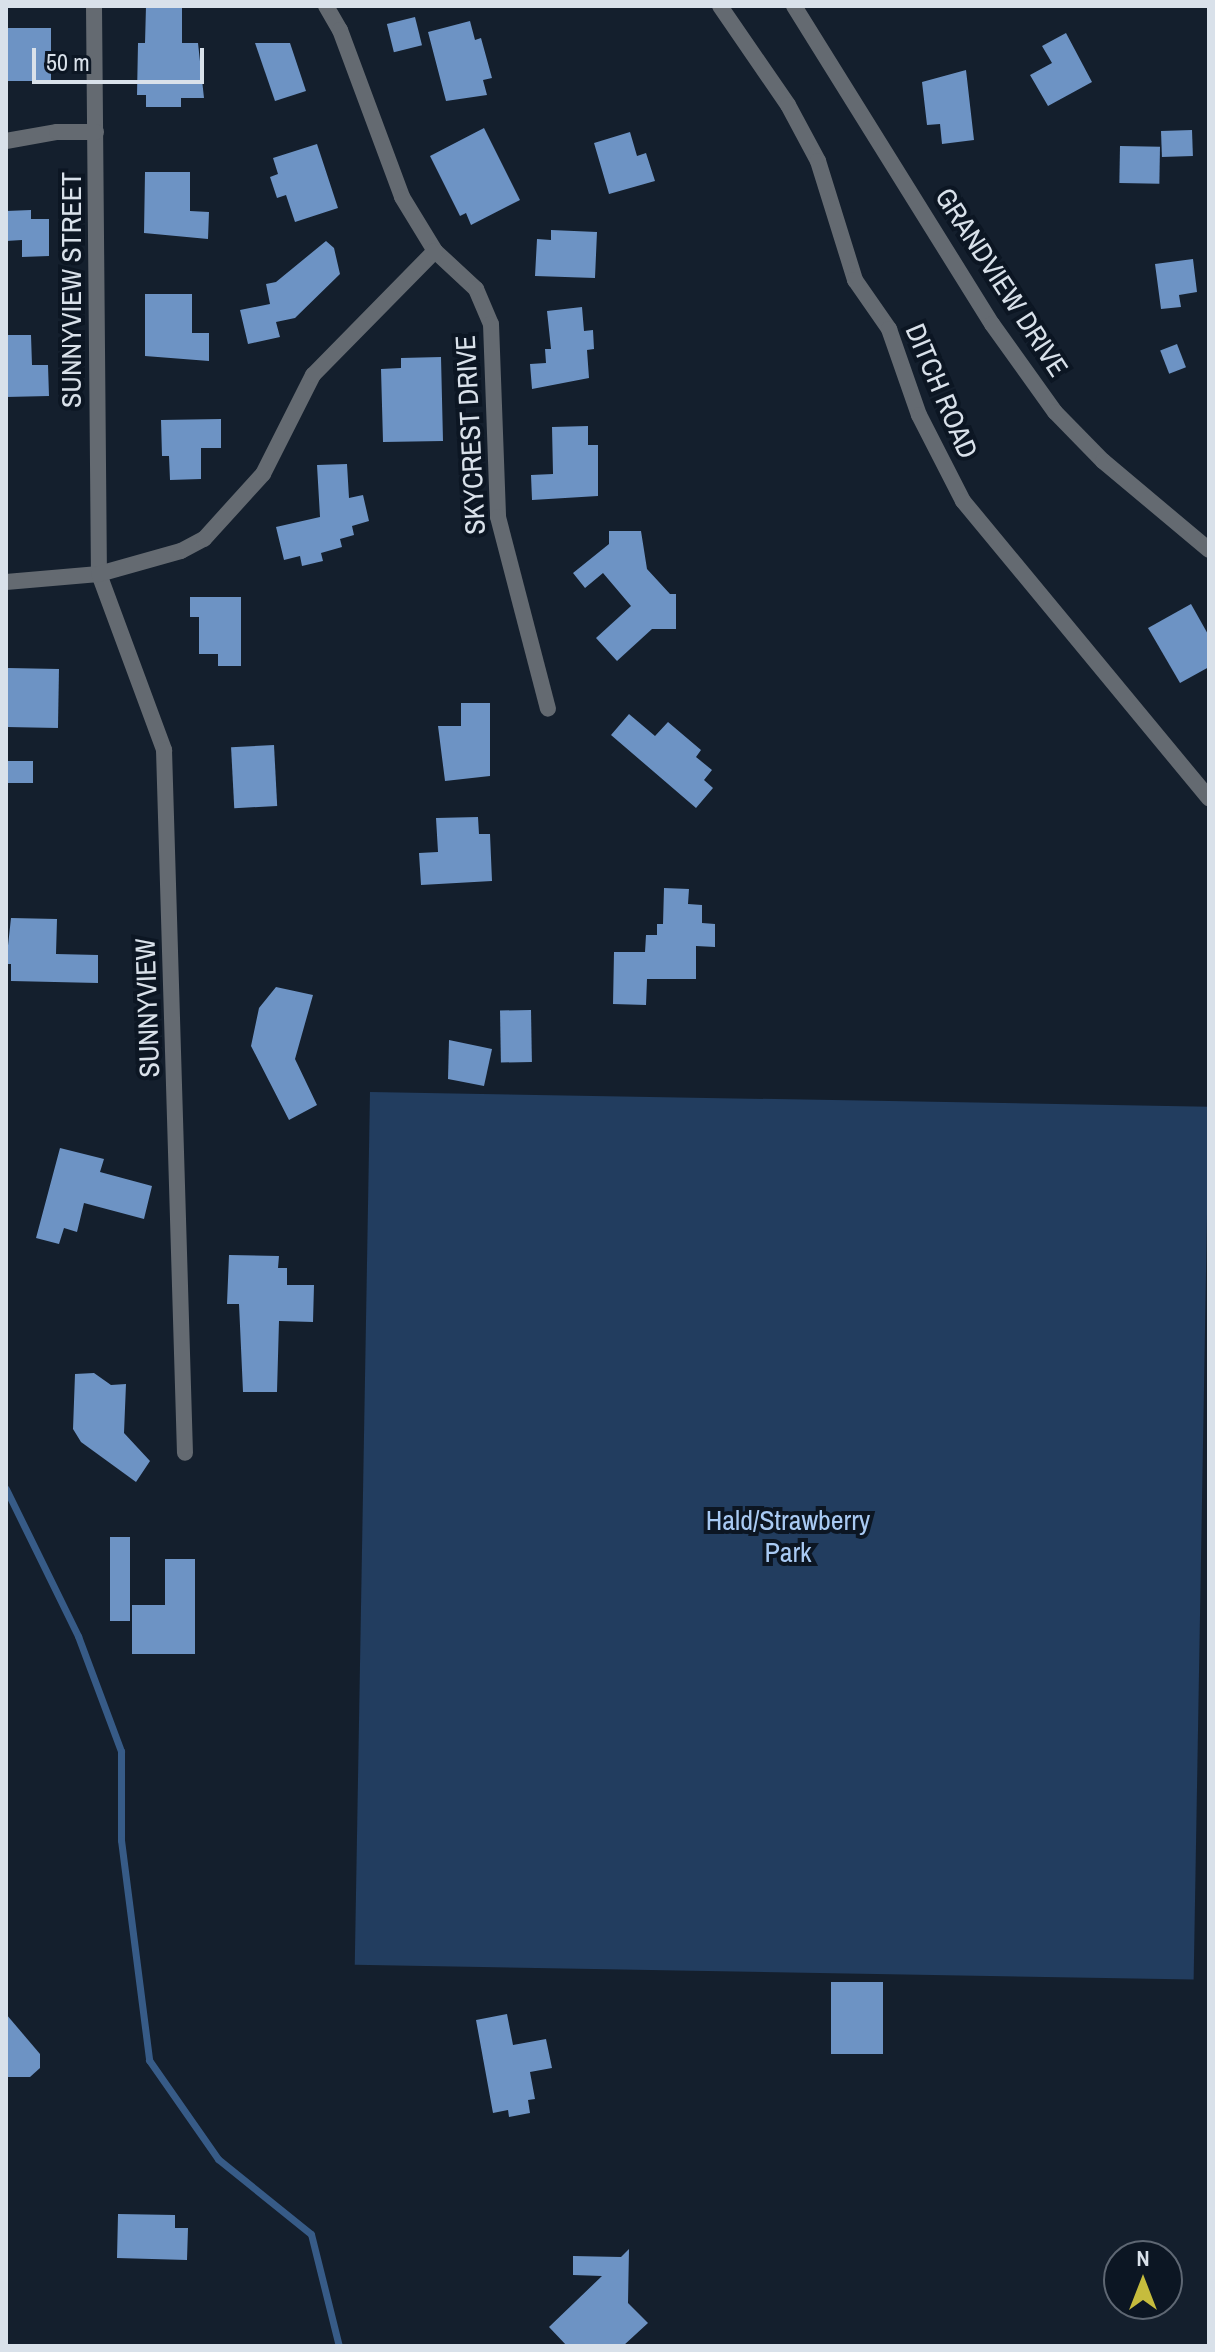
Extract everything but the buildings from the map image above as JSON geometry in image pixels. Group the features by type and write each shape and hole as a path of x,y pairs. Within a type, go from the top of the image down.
{"street":[{"name":"SUNNYVIEW STREET","path":"94,6 99,574"},
{"name":"SKYCREST DRIVE","path":"326,6 340,30 402,197 435,251 464,272 491,324 498,517 548,709"},
{"name":"DITCH ROAD","path":"720,6 788,105 818,161 855,280 889,329 919,415 963,501 1209,798"},
{"name":"GRANDVIEW DRIVE","path":"794,6 992,324 1055,412 1103,461 1209,550"},
{"path":"6,141 57,132 96,132"},
{"path":"6,582 99,574 181,551 222,523 263,474 313,375 435,251"},
{"name":"SUNNYVIEW","path":"99,574 164,750 185,1453"}],"green space":[{"name":"Hald/Strawberry Park","path":"370,1092 1209,1107 1194,1980 355,1965"}],"waterway":[{"path":"6,1489 78,1636 121,1751 121,1840 149,2060 218,2159 311,2234 339,2346"}]}
